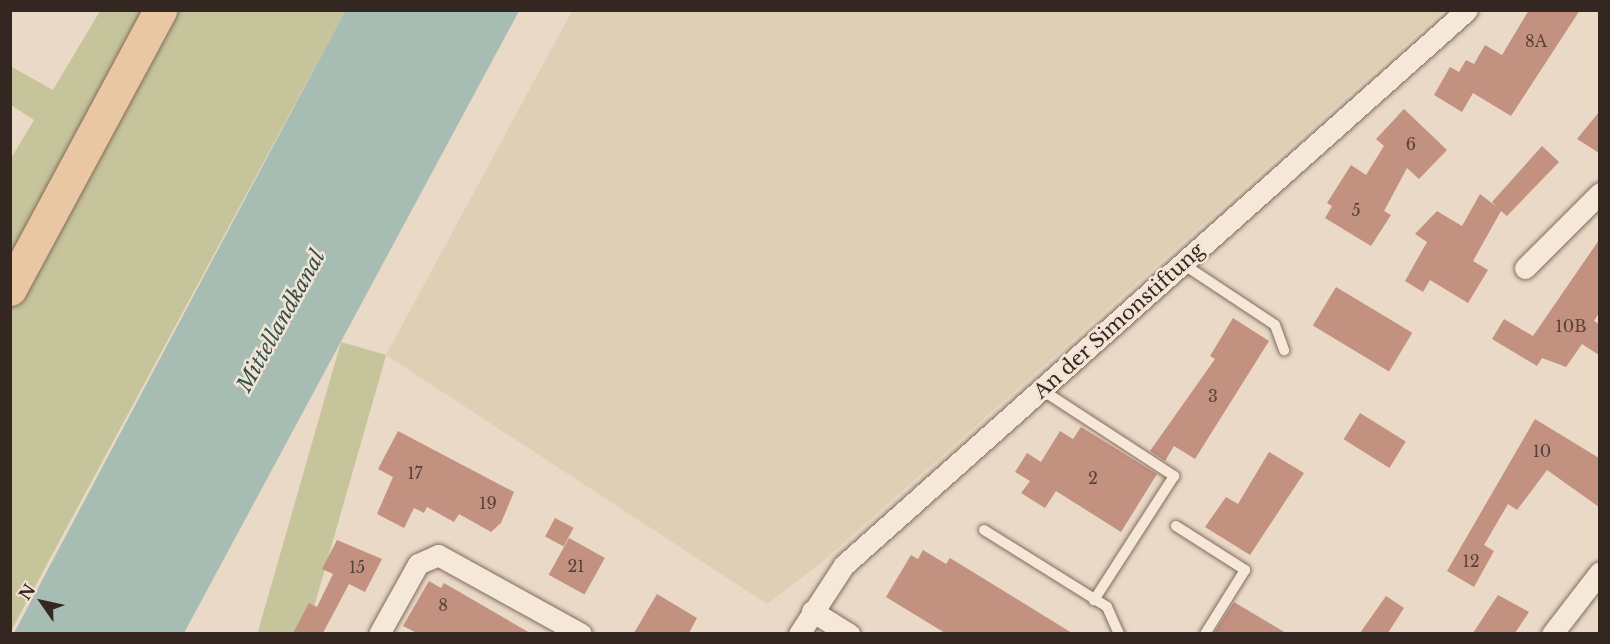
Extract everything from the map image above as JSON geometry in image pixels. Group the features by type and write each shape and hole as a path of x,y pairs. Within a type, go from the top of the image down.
{"main road":[{"path":"10,289 160,10"}],"street":[{"name":"An der Simonstiftung","path":"798,633 844,565 1467,10"},
{"path":"1525,268 1599,194"},
{"path":"379,633 418,564 438,555 580,633"},
{"path":"1552,633 1599,572"},
{"path":"812,610 849,633"}],"lane":[{"path":"1183,264 1275,325 1284,350"},
{"path":"1042,390 1174,476 1094,600"},
{"path":"1176,526 1245,570 1205,633"},
{"path":"984,530 1107,607 1119,633"}],"shaded area":[{"path":"100,11 345,11 10,633 10,160 34,120 11,105 10,66 53,90"},
{"path":"572,11 1443,11 821,563 767,604 386,355"},
{"path":"341,342 386,355 306,634 257,634"}],"water":[{"name":"Mittellandkanal","path":"345,11 519,11 184,633 14,633"}],"building":[{"path":"1529,10 1580,10 1511,116 1473,93 1462,112 1434,95 1450,67 1459,72 1466,60 1474,64 1485,45 1502,55"},
{"path":"1404,109 1447,150 1419,179 1407,168 1384,211 1391,215 1371,246 1325,218 1332,206 1327,203 1351,165 1366,175 1384,146 1376,139"},
{"path":"1599,112 1599,153 1577,139"},
{"path":"1542,146 1559,162 1507,216 1501,211 1473,261 1488,270 1468,303 1430,280 1423,292 1405,281 1427,242 1415,234 1437,211 1462,226 1480,194 1497,207 1492,202"},
{"path":"1599,240 1599,313 1594,321 1599,324 1599,355 1582,344 1566,367 1542,358 1537,366 1492,339 1504,319 1533,336"},
{"path":"1336,287 1412,333 1389,371 1313,326"},
{"path":"1233,318 1269,341 1195,459 1174,446 1165,461 1150,451 1215,359 1210,356"},
{"path":"1360,413 1406,442 1389,468 1344,439"},
{"path":"1535,419 1599,458 1599,507 1547,470 1517,510 1508,504 1484,545 1494,551 1474,587 1447,571"},
{"path":"1081,427 1157,474 1121,532 1056,491 1045,508 1021,493 1030,481 1015,472 1027,453 1041,462 1060,431 1073,439"},
{"path":"398,431 514,492 501,523 491,532 459,514 454,522 427,507 424,513 414,508 404,528 377,514 393,477 378,469"},
{"path":"1269,452 1304,473 1250,555 1205,527 1226,497 1238,504"},
{"path":"555,518 574,528 564,546 545,537"},
{"path":"569,538 605,558 584,595 549,575"},
{"path":"337,540 382,559 365,592 349,584 323,633 293,633 309,603 317,607 333,574 322,569"},
{"path":"923,550 946,564 950,558 1072,633 945,633 886,597 911,555 918,559"},
{"path":"429,581 441,588 444,583 530,633 417,633 403,626"},
{"path":"657,594 697,618 689,633 634,633"},
{"path":"1498,595 1529,612 1515,633 1473,633"},
{"path":"1386,596 1404,608 1388,633 1360,633"},
{"path":"1234,602 1286,633 1214,633"}]}
